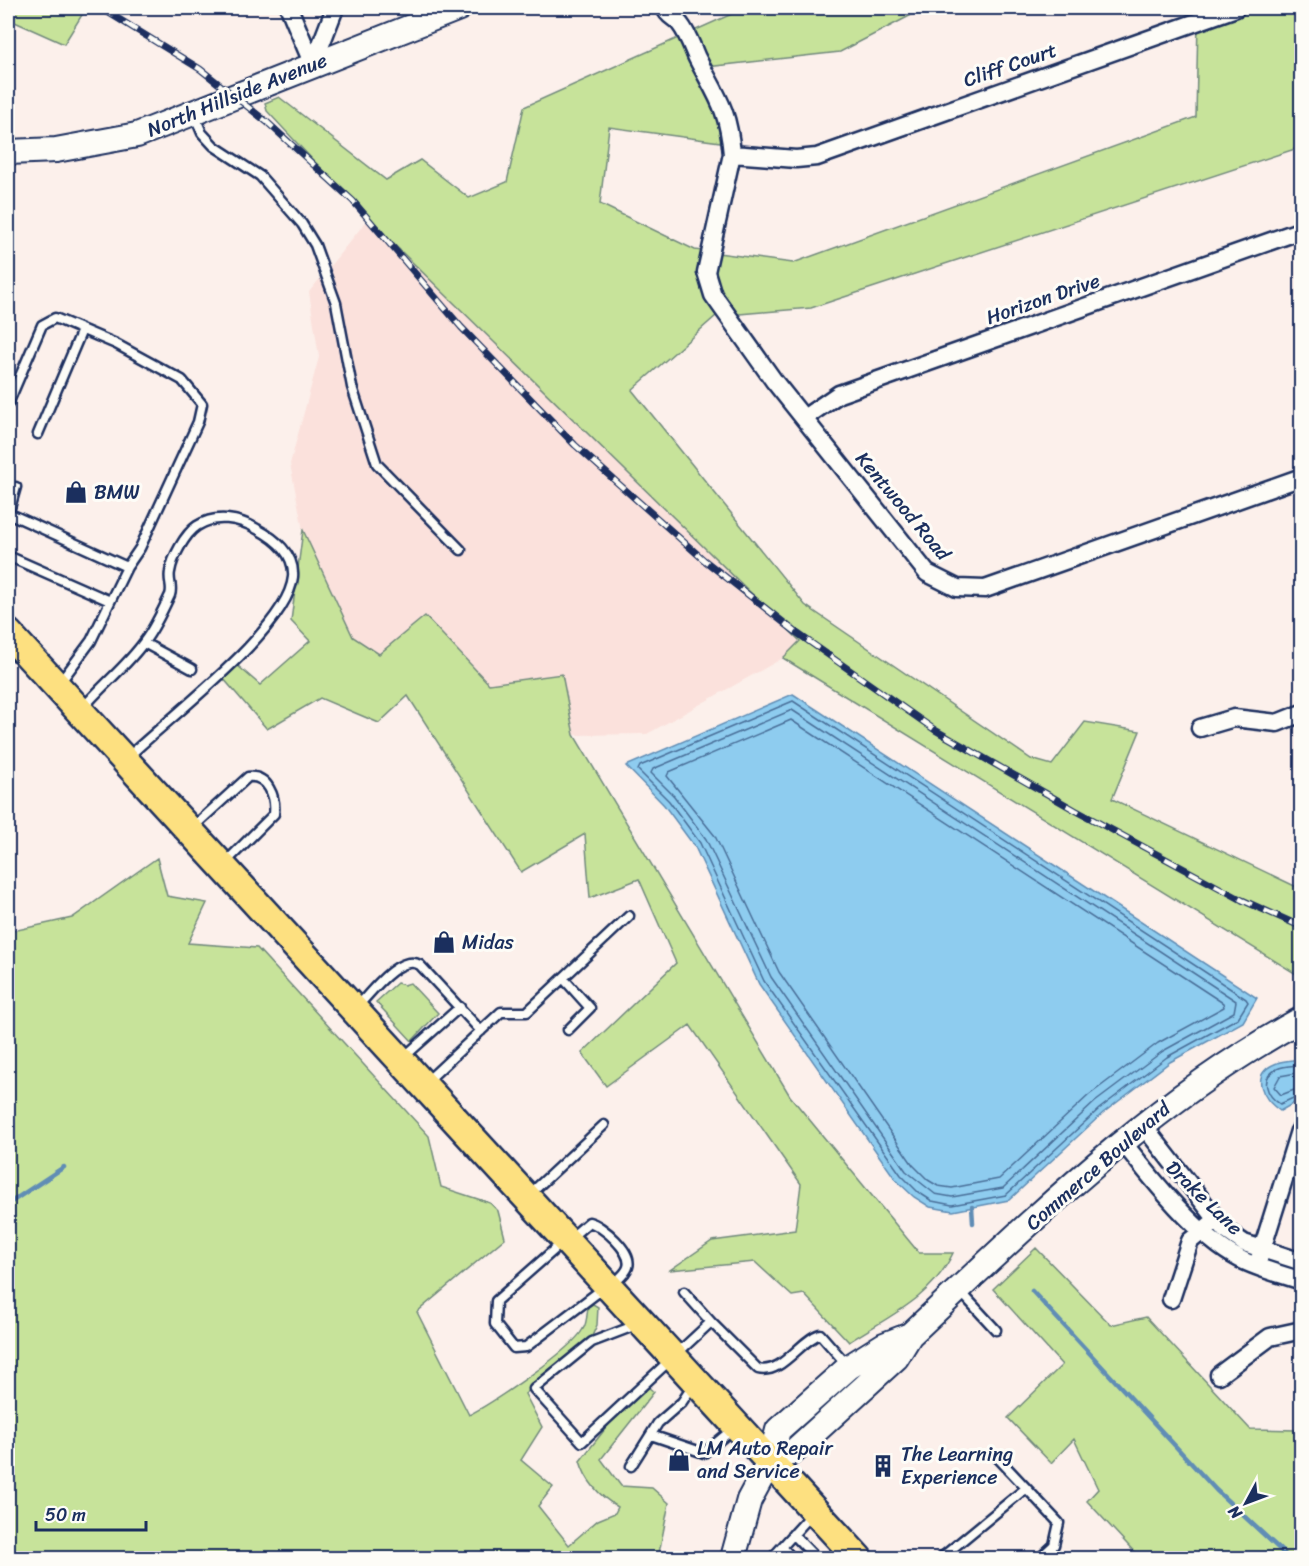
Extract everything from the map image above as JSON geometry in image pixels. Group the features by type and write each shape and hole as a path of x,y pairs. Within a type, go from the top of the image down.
{"main road":[{"name":"North Hillside Avenue","path":"8,152 95,145 137,135 459,8"},
{"path":"8,633 858,1558"},
{"name":"Commerce Boulevard","path":"770,1461 794,1451 896,1358 910,1335 1122,1141 1262,1041 1302,1019"},
{"name":"Commerce Boulevard","path":"770,1461 778,1430 849,1367 884,1345 910,1335"},
{"path":"733,1558 749,1500 770,1461"}],"street":[{"path":"289,8 313,65"},
{"path":"313,65 335,8"},
{"name":"Kentwood Road","path":"665,8 668,15 681,15 726,113 732,154 706,272 712,296 804,418 927,573 943,583 970,591 1002,584 1302,477"},
{"name":"Cliff Court","path":"732,154 796,159 817,157 1236,8"},
{"name":"Horizon Drive","path":"804,418 839,394 1302,230"},
{"path":"1200,728 1234,718 1277,723 1302,713"},
{"name":"Drake Lane","path":"1143,1125 1217,1221 1259,1258 1302,1281"},
{"path":"1259,1258 1299,1131"},
{"name":"Drake Lane","path":"1122,1141 1202,1231 1239,1258 1302,1262"},
{"path":"1171,1299 1187,1247 1202,1231 1217,1221"},
{"path":"1219,1375 1269,1337 1302,1330"}],"lane":[{"path":"194,114 208,139 260,176 302,224 315,245 336,303 352,387 377,464 461,550"},
{"path":"8,404 42,325 55,318 182,380 202,404 198,422 145,537 126,567 91,641 57,687"},
{"path":"38,434 82,330"},
{"path":"16,487 8,514 126,567"},
{"path":"80,712 144,643 171,592 170,573 187,535 197,526 211,519 230,519 248,524 272,537 290,560 293,575 288,597 273,621 248,649 124,760"},
{"path":"8,556 110,601"},
{"path":"144,643 192,669"},
{"path":"188,831 242,781 253,777 269,787 275,800 274,814 222,867"},
{"path":"423,1085 501,1012 527,1012 628,916"},
{"path":"354,1010 393,970 409,961 420,965 481,1031"},
{"path":"563,978 590,1008 568,1030"},
{"path":"400,1060 459,1007"},
{"path":"526,1197 604,1125"},
{"path":"589,1222 596,1224 627,1254 628,1267 608,1286 526,1347 514,1348 495,1324 496,1301 566,1240 589,1222"},
{"path":"959,1289 996,1330"},
{"path":"684,1292 758,1369 773,1369 810,1338 820,1334 849,1367"},
{"path":"642,1323 592,1342 534,1389 582,1442 711,1322"},
{"path":"631,1466 658,1423 682,1402 696,1381"},
{"path":"651,1435 704,1453 737,1426"},
{"path":"997,1457 1059,1523 1054,1545 1040,1558"},
{"path":"941,1558 1026,1488"},
{"path":"772,1558 815,1511"},
{"path":"793,1534 816,1558"},
{"path":"782,1547 791,1557"}],"shaded area":[{"path":"368,219 801,641 783,658 647,734 574,735 562,674 489,684 425,617 379,654 353,637 303,530 290,464 319,357 309,292"}],"green space":[{"path":"8,8 79,8 85,10 64,44 8,19"},
{"path":"745,8 925,8 840,52 698,68 728,143 609,127 600,204 695,250 793,263 1196,117 1198,21 1193,8 1301,8 1301,147 811,308 716,316 632,390 805,605 1031,759 1052,765 1085,722 1140,731 1112,799 1301,889 1301,977 783,658 800,641 368,219 267,111 265,103 279,97 386,180 420,160 469,198 507,182 524,107"},
{"path":"303,530 353,637 379,654 425,616 489,684 562,674 574,735 790,1096 919,1253 953,1253 934,1282 908,1305 849,1342 804,1294 792,1296 755,1262 670,1270 712,1241 795,1230 801,1184 690,1025 606,1086 582,1053 676,963 639,879 590,898 585,834 521,872 408,696 379,723 320,698 267,729 223,678 238,666 260,685 310,641 291,621"},
{"path":"157,858 167,896 207,903 188,943 257,948 429,1136 441,1187 490,1203 498,1211 505,1238 417,1312 469,1415 512,1388 564,1350 584,1327 588,1307 593,1304 598,1307 597,1325 592,1336 525,1394 542,1427 521,1460 553,1487 538,1506 569,1545 598,1520 615,1513 618,1507 594,1488 580,1461 613,1419 648,1387 654,1392 601,1459 621,1486 652,1488 669,1503 658,1558 8,1558 8,932 72,918"},
{"path":"397,983 404,985 410,983 438,1013 412,1041 376,1002"},
{"path":"1036,1248 1111,1325 1146,1317 1250,1429 1297,1430 1301,1427 1301,1558 1140,1558 1087,1501 1098,1489 1074,1439 1051,1463 1008,1418 1062,1365 993,1289"}],"water":[{"path":"793,694 1257,998 1243,1022 1170,1062 1103,1113 1009,1200 953,1211 930,1207 914,1197 896,1180 759,984 695,847 664,805 626,766"},
{"path":"1301,1059 1301,1099 1280,1111 1268,1100 1261,1087 1263,1073 1277,1063"}],"waterway":[{"path":"8,1204 64,1167"},
{"path":"972,1207 973,1223"},
{"path":"1032,1291 1216,1490 1289,1558"}],"railway":[{"path":"101,8 200,69 267,122 353,201 461,327 575,445 704,560 797,633 935,730 1075,810 1242,900 1302,927"}],"place":[{"name":"BMW","path":"76,492"},
{"name":"Midas","path":"444,942"},
{"name":"LM Auto Repair and Service","path":"679,1460"},
{"name":"The Learning Experience","path":"883,1466"}]}
